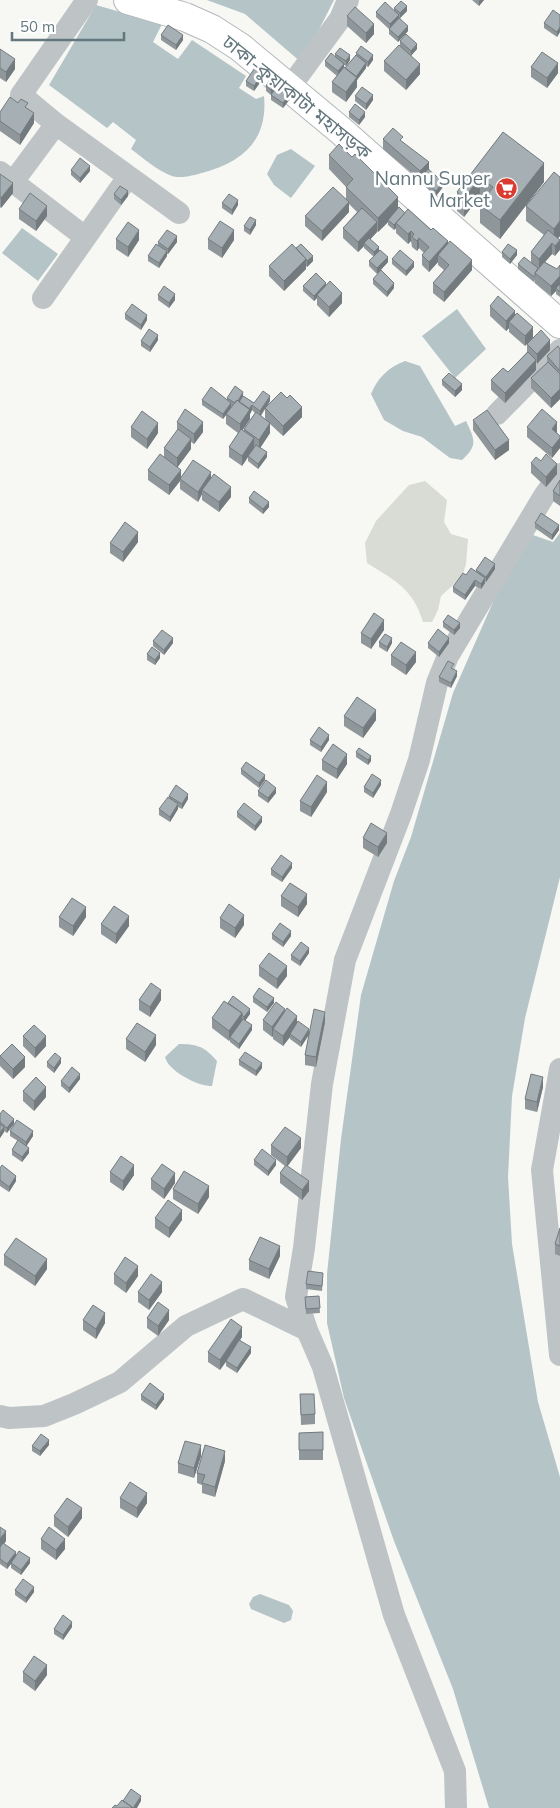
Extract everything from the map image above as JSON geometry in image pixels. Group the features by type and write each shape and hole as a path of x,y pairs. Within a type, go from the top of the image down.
{"main road":[{"name":"ঢাকা-কুয়াকাটা মহাসড়ক","path":"128,0 185,17 212,29 240,46 290,87 560,324"}],"street":[{"path":"86,0 21,95 56,124 179,213"},
{"path":"290,87 340,18 348,0"},
{"path":"56,124 7,177 85,237"},
{"path":"43,298 128,177"},
{"path":"497,414 560,350"},
{"path":"456,1808 455,1771 394,1615 323,1366 307,1330 296,1297 304,1248 322,1084 345,960 401,814 419,760 438,683 448,656 544,496 560,474"},
{"path":"560,1069 542,1170 560,1355"},
{"path":"0,1416 9,1418 44,1416 120,1382 186,1326 243,1299 307,1330"}],"shaded area":[{"path":"207,0 334,0 302,63 245,14"},
{"path":"96,5 162,24 153,42 178,59 192,40 246,76 239,88 256,99 264,96 262,125 250,147 230,163 217,168 199,174 179,177 172,176 156,168 131,149 136,140 113,122 107,128 49,85"},
{"path":"291,149 315,166 291,198 274,185 267,174 277,155"},
{"path":"22,228 58,254 38,281 2,253"},
{"path":"457,309 486,349 455,378 422,336"},
{"path":"405,361 420,366 455,426 466,421 473,438 473,446 462,460 450,458 422,437 403,431 384,420 371,394 384,374"},
{"path":"425,481 447,500 444,522 451,534 468,539 466,564 462,577 441,596 438,610 432,622 423,622 414,601 402,586 367,563 365,543 376,521 409,485"},
{"path":"560,533 560,877 525,1018 512,1096 508,1177 512,1244 538,1402 560,1477 560,1808 489,1808 453,1689 394,1541 344,1398 327,1323 327,1274 341,1139 361,995 394,881 411,837 453,693 501,584 533,535 553,542"},
{"path":"179,1044 201,1047 209,1052 217,1061 212,1086 192,1081 178,1073 167,1062 165,1057"},
{"path":"260,1594 289,1605 293,1611 291,1620 284,1623 251,1609 249,1604 253,1597"}],"building":[{"path":"401,1 407,6 400,13 394,8"},
{"path":"385,2 399,15 390,24 376,12"},
{"path":"355,7 374,24 366,33 347,16"},
{"path":"553,10 560,15 560,27 557,32 544,23"},
{"path":"399,18 408,26 398,37 389,29"},
{"path":"168,25 183,35 176,45 161,35"},
{"path":"406,34 417,44 411,51 400,41"},
{"path":"399,45 420,64 406,80 384,61"},
{"path":"361,46 373,55 368,62 356,53"},
{"path":"340,48 350,55 346,61 335,54"},
{"path":"0,49 15,59 6,72 0,68"},
{"path":"542,52 558,63 547,78 531,67"},
{"path":"331,53 344,64 338,71 325,61"},
{"path":"356,55 366,63 356,77 345,68"},
{"path":"256,66 264,72 254,86 246,81"},
{"path":"344,67 357,77 346,92 332,82"},
{"path":"270,79 276,83 271,90 266,86"},
{"path":"277,86 290,94 283,103 271,95"},
{"path":"362,87 373,95 366,104 355,96"},
{"path":"10,97 18,103 21,99 28,103 25,107 34,113 20,135 0,121 0,112"},
{"path":"355,104 365,112 359,120 349,112"},
{"path":"393,128 403,137 400,140 429,162 420,171 383,139"},
{"path":"503,132 544,163 500,220 480,205 493,187 480,178 464,198 457,192"},
{"path":"339,144 352,157 355,154 398,197 378,218 346,187 353,179 329,155"},
{"path":"80,158 90,166 80,178 71,170"},
{"path":"428,169 443,182 436,191 421,178"},
{"path":"554,172 560,177 560,221 554,229 526,206"},
{"path":"0,174 13,183 1,198 0,197"},
{"path":"120,186 128,191 121,200 114,194"},
{"path":"333,187 349,202 322,231 305,216"},
{"path":"30,193 47,206 36,221 19,209"},
{"path":"229,194 238,200 232,210 222,203"},
{"path":"399,207 405,213 394,225 388,220"},
{"path":"362,208 377,222 358,242 343,228"},
{"path":"408,209 431,230 433,228 448,241 429,262 422,255 429,247 419,238 417,241 412,237 414,234 411,231 408,234 396,223"},
{"path":"250,217 256,220 250,230 244,226"},
{"path":"220,221 234,230 222,248 208,239"},
{"path":"128,222 139,230 128,247 116,239"},
{"path":"167,230 177,236 168,249 158,242"},
{"path":"548,230 560,240 555,246 552,243 539,259 531,252"},
{"path":"369,238 379,247 374,252 364,243"},
{"path":"450,241 472,260 444,292 433,283 449,265 438,255"},
{"path":"156,244 167,251 159,263 148,256"},
{"path":"292,244 306,259 284,281 269,266"},
{"path":"301,244 313,256 307,261 296,248"},
{"path":"508,244 517,250 510,259 502,252"},
{"path":"380,250 388,257 377,268 369,261"},
{"path":"400,250 414,262 406,271 392,259"},
{"path":"524,257 538,268 534,277 518,264"},
{"path":"544,262 557,269 560,265 560,276 551,286 535,273"},
{"path":"381,270 394,283 387,292 373,279"},
{"path":"316,273 326,283 314,296 303,286"},
{"path":"330,281 342,293 329,307 317,295"},
{"path":"560,284 560,292 556,288"},
{"path":"164,286 175,294 169,303 158,295"},
{"path":"498,296 515,311 506,321 490,306"},
{"path":"132,304 147,315 141,325 125,314"},
{"path":"517,313 533,327 525,336 509,322"},
{"path":"149,329 158,335 150,347 141,341"},
{"path":"541,330 550,340 537,354 527,344"},
{"path":"558,346 560,349 560,371 547,356"},
{"path":"528,352 536,360 505,393 491,380 503,368 508,372"},
{"path":"548,362 560,374 560,389 551,398 531,378"},
{"path":"449,373 462,384 455,391 442,380"},
{"path":"235,386 243,392 235,403 227,398"},
{"path":"211,387 231,403 223,414 202,400"},
{"path":"263,391 270,396 260,411 252,405 249,409 239,402 243,396 254,403"},
{"path":"281,392 287,398 290,395 302,407 283,426 265,408"},
{"path":"237,400 250,409 240,424 226,414"},
{"path":"185,409 203,422 194,434 177,422"},
{"path":"542,409 557,422 552,429 560,438 552,448 527,427"},
{"path":"487,410 509,440 495,450 473,420"},
{"path":"142,411 158,423 147,439 131,427"},
{"path":"256,412 270,423 259,440 244,429"},
{"path":"178,429 191,439 177,458 164,448"},
{"path":"241,429 254,438 242,456 229,447"},
{"path":"256,445 267,452 258,464 248,456"},
{"path":"160,454 181,470 169,485 148,470"},
{"path":"546,454 557,464 546,477 531,463 536,457 541,461"},
{"path":"193,460 211,472 198,492 180,479"},
{"path":"214,474 231,487 219,502 202,490"},
{"path":"560,480 560,496 553,491"},
{"path":"254,491 269,502 263,509 249,498"},
{"path":"541,513 559,525 552,535 535,523"},
{"path":"125,522 138,532 123,552 110,543"},
{"path":"485,557 495,564 486,577 476,570"},
{"path":"471,568 485,578 481,584 475,580 465,595 453,587 463,573 466,575"},
{"path":"374,613 384,620 371,639 361,633"},
{"path":"448,615 460,623 454,630 443,622"},
{"path":"438,629 449,638 439,652 428,643"},
{"path":"162,630 173,638 164,650 153,641"},
{"path":"385,634 392,638 387,647 379,642"},
{"path":"401,642 416,652 406,665 391,655"},
{"path":"152,647 160,653 155,660 147,654"},
{"path":"448,661 454,664 451,668 457,671 451,683 439,677"},
{"path":"357,697 376,710 363,728 344,716"},
{"path":"319,727 329,735 321,747 310,740"},
{"path":"333,744 347,754 337,769 322,760"},
{"path":"359,748 371,756 368,760 356,752"},
{"path":"246,762 265,775 259,783 241,769"},
{"path":"372,774 381,780 373,793 364,787"},
{"path":"317,775 327,782 311,807 300,801"},
{"path":"266,780 276,788 268,798 258,791"},
{"path":"176,785 188,794 182,804 169,796"},
{"path":"168,797 178,804 170,817 159,809"},
{"path":"244,803 262,817 255,826 237,812"},
{"path":"371,823 387,833 378,847 363,838"},
{"path":"281,855 292,863 282,877 271,869"},
{"path":"290,883 307,894 298,907 281,896"},
{"path":"72,898 86,907 73,926 59,917"},
{"path":"229,904 244,915 235,928 220,918"},
{"path":"114,906 129,916 116,934 101,924"},
{"path":"280,923 291,931 283,942 272,934"},
{"path":"301,942 309,948 300,961 291,955"},
{"path":"269,953 287,966 277,979 259,966"},
{"path":"151,983 161,990 150,1007 139,1000"},
{"path":"259,988 274,998 267,1007 253,997"},
{"path":"233,996 250,1009 244,1017 242,1013 228,1003"},
{"path":"224,1001 242,1013 229,1031 212,1018"},
{"path":"276,1002 285,1009 272,1027 263,1020"},
{"path":"287,1008 297,1016 283,1036 273,1029"},
{"path":"314,1009 325,1012 316,1057 305,1055"},
{"path":"243,1019 252,1025 239,1044 230,1037"},
{"path":"298,1021 309,1029 301,1042 290,1034"},
{"path":"137,1023 156,1035 145,1052 126,1039"},
{"path":"34,1025 46,1036 35,1048 23,1036"},
{"path":"12,1044 25,1057 13,1069 0,1056"},
{"path":"245,1052 262,1063 256,1071 239,1060"},
{"path":"55,1053 61,1058 54,1068 47,1062"},
{"path":"72,1067 80,1074 69,1088 61,1081"},
{"path":"531,1074 543,1077 537,1102 525,1099"},
{"path":"36,1077 46,1087 34,1101 23,1091"},
{"path":"3,1110 14,1119 7,1128 0,1122 0,1114"},
{"path":"17,1120 33,1131 26,1142 10,1131"},
{"path":"0,1124 4,1127 0,1133"},
{"path":"285,1127 301,1138 287,1157 271,1145"},
{"path":"18,1140 29,1148 22,1157 12,1150"},
{"path":"262,1149 276,1160 268,1171 254,1160"},
{"path":"121,1156 134,1165 123,1181 110,1172"},
{"path":"162,1164 175,1173 164,1189 151,1179"},
{"path":"2,1165 16,1176 9,1187 0,1180 0,1168"},
{"path":"286,1165 309,1181 302,1190 280,1173"},
{"path":"184,1171 209,1186 198,1204 173,1189"},
{"path":"168,1200 182,1210 169,1228 155,1218"},
{"path":"560,1228 560,1246 555,1244"},
{"path":"260,1237 280,1246 269,1269 249,1260"},
{"path":"16,1238 47,1259 35,1276 4,1255"},
{"path":"125,1257 138,1266 126,1283 114,1274"},
{"path":"308,1271 323,1273 322,1286 306,1284"},
{"path":"151,1274 162,1282 149,1300 138,1292"},
{"path":"319,1296 320,1308 306,1309 305,1297"},
{"path":"158,1302 169,1310 158,1326 147,1318"},
{"path":"93,1305 105,1313 96,1329 83,1320"},
{"path":"231,1319 242,1327 220,1360 208,1352"},
{"path":"239,1340 251,1347 237,1368 226,1361"},
{"path":"150,1383 164,1394 156,1405 141,1395"},
{"path":"300,1394 314,1394 315,1414 301,1415"},
{"path":"323,1432 323,1450 299,1450 299,1433"},
{"path":"41,1434 49,1440 40,1451 32,1446"},
{"path":"185,1441 201,1445 194,1468 178,1463"},
{"path":"205,1445 225,1451 215,1487 202,1483 205,1475 197,1473"},
{"path":"130,1482 147,1493 137,1508 120,1498"},
{"path":"67,1498 82,1508 68,1527 54,1516"},
{"path":"0,1527 6,1531 0,1539"},
{"path":"49,1527 65,1539 56,1550 41,1539"},
{"path":"3,1543 16,1552 7,1564 0,1559 0,1547"},
{"path":"19,1551 30,1558 21,1570 11,1563"},
{"path":"23,1579 34,1587 26,1598 15,1590"},
{"path":"63,1615 72,1622 63,1635 54,1629"},
{"path":"34,1656 47,1665 35,1681 23,1672"},
{"path":"131,1789 141,1796 133,1808 123,1801"},
{"path":"122,1800 132,1807 112,1808 115,1805 117,1806"}],"place":[{"name":"Nannu Super Market","path":"506,189"}]}
